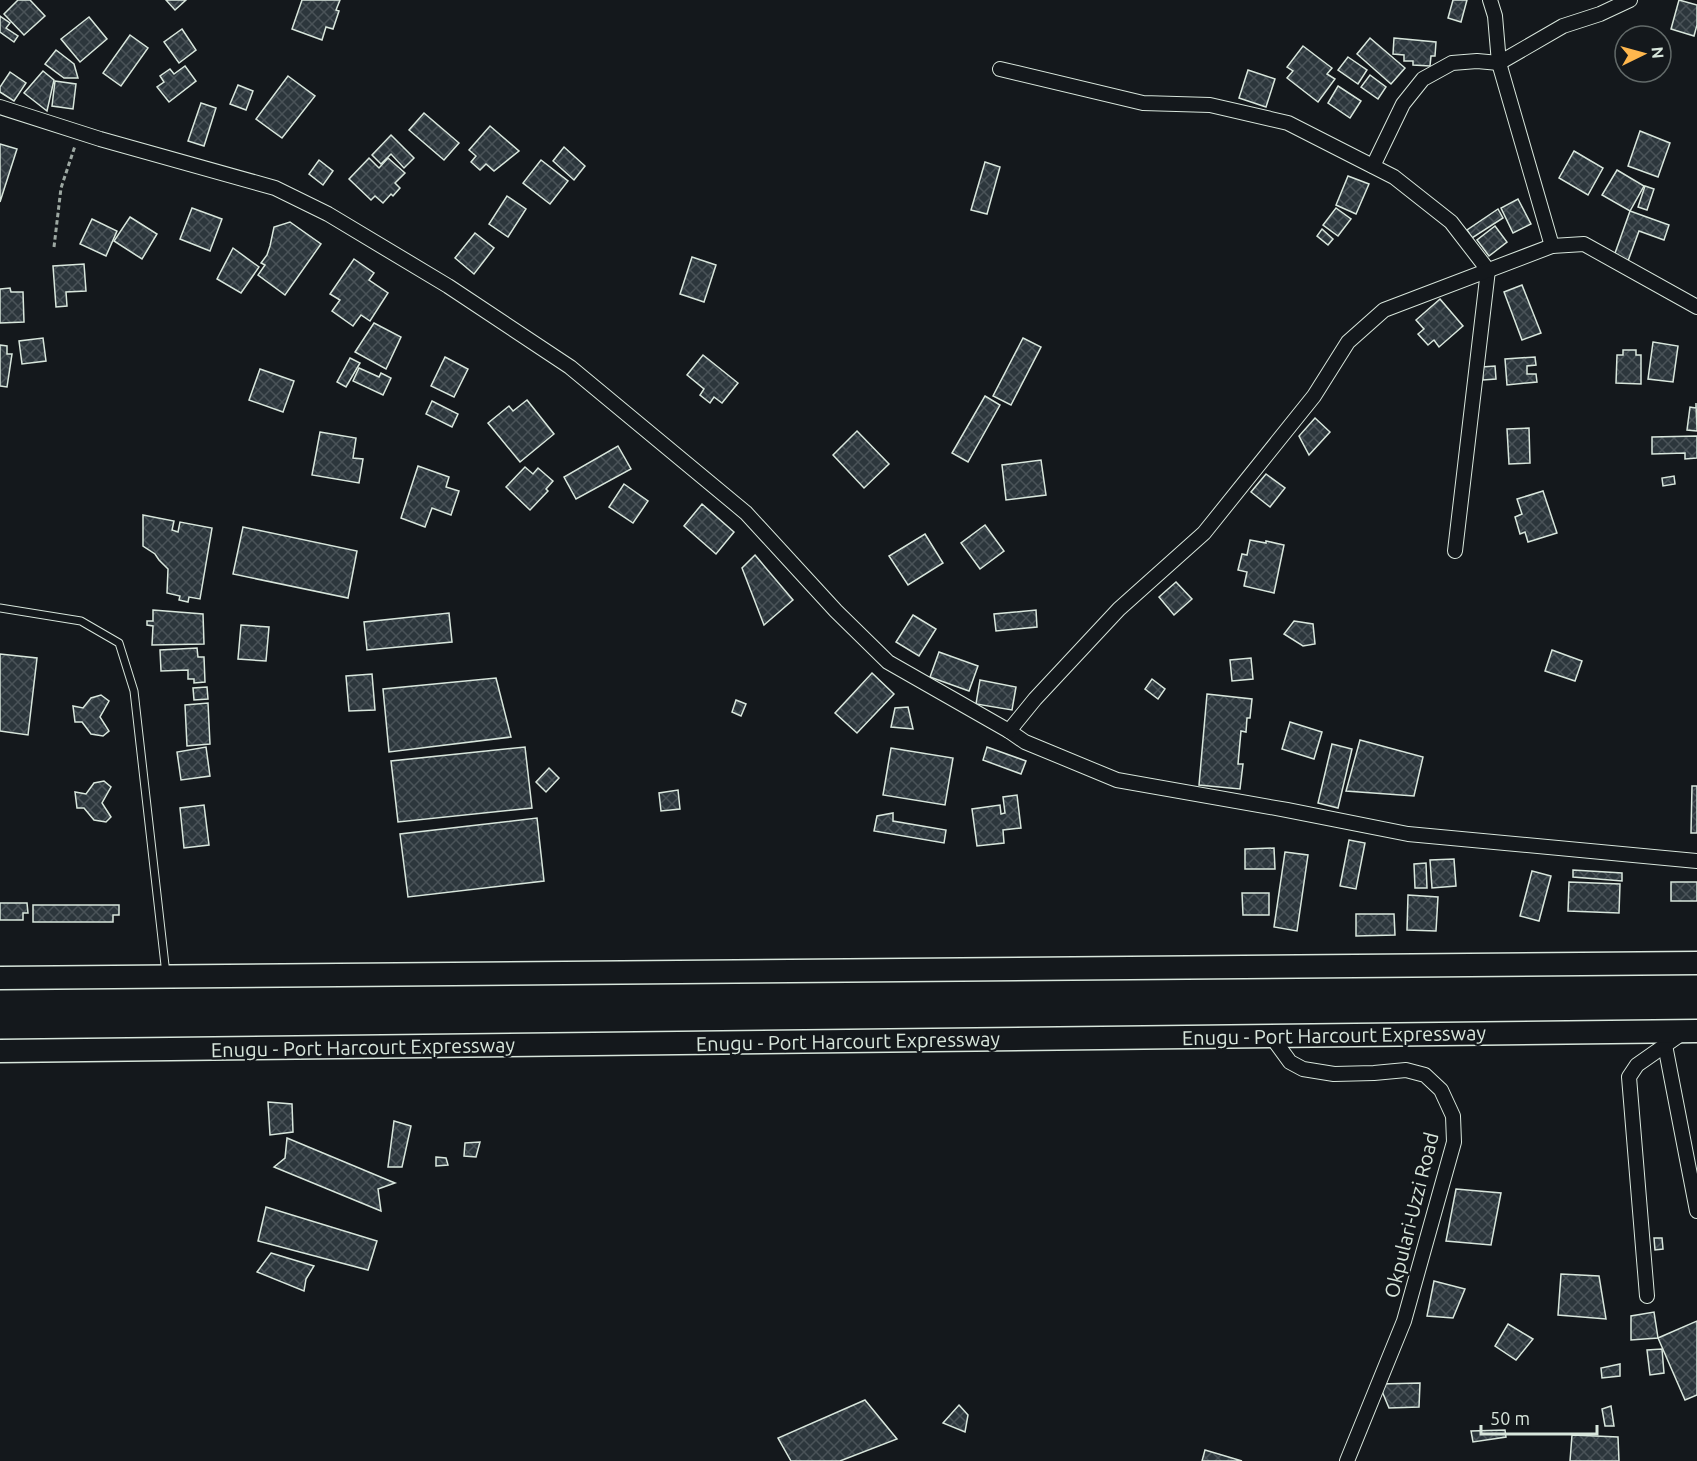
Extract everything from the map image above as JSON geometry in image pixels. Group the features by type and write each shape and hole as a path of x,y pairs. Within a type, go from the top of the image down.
{"highway":[{"path":"0,978 1697,963"},
{"name":"Enugu - Port Harcourt Expressway","path":"0,1051 1691,1031"}],"street":[{"path":"1490,0 1495,16 1499,63 1552,246"},
{"path":"1373,166 1403,104 1423,79 1452,63 1477,61 1499,63 1563,26 1599,14 1630,0"},
{"path":"1000,69 1143,103 1210,105 1288,123 1394,177 1451,222 1488,270 1455,552"},
{"path":"0,107 79,133 275,188 328,214 448,286 570,367 746,513 836,611 888,662 1025,742 1117,780 1408,834 1697,861"},
{"path":"1009,731 1035,699 1119,609 1203,533 1314,396 1348,342 1384,310 1552,246 1584,244 1697,308"},
{"path":"1647,1296 1629,1077 1637,1065 1691,1031"},
{"name":"Okpulari-Uzzi Road","path":"1271,1036 1290,1062 1303,1069 1334,1074 1406,1070 1425,1075 1441,1090 1453,1116 1454,1142 1404,1321 1347,1461"},
{"path":"1665,1046 1697,1211"}],"lane":[{"path":"0,608 81,621 119,643 134,691 166,977"}],"path":[{"path":"54,247 61,188 79,133"}],"building":[{"path":"18,0 30,0 45,16 24,35 4,14"},
{"path":"166,0 186,0 175,10"},
{"path":"302,0 340,0 333,29 326,27 322,40 292,29"},
{"path":"1453,0 1467,0 1461,22 1448,18"},
{"path":"1679,0 1697,5 1697,25 1694,36 1673,30"},
{"path":"0,16 10,23 6,28 18,36 14,42 0,32"},
{"path":"89,17 107,39 80,62 61,39"},
{"path":"182,29 196,50 179,63 164,42"},
{"path":"130,35 148,48 121,86 103,73"},
{"path":"1370,38 1405,68 1391,84 1357,54"},
{"path":"1394,38 1436,42 1435,56 1431,56 1430,66 1413,65 1413,61 1404,61 1404,55 1393,54"},
{"path":"1303,46 1332,68 1327,74 1335,79 1318,102 1287,78 1293,71 1287,67"},
{"path":"56,50 74,64 78,78 64,78 45,64"},
{"path":"1348,57 1367,70 1358,84 1338,70"},
{"path":"185,66 196,81 169,102 157,87 164,82 160,76 170,69 174,74"},
{"path":"1248,70 1275,79 1266,107 1239,98"},
{"path":"43,71 54,80 47,111 24,93"},
{"path":"10,72 26,83 14,101 0,92 0,87"},
{"path":"1370,75 1386,87 1378,99 1361,87"},
{"path":"288,76 315,96 282,138 256,119"},
{"path":"55,81 76,84 73,109 52,106"},
{"path":"238,85 253,91 246,110 230,104"},
{"path":"1338,86 1361,101 1350,118 1328,103"},
{"path":"201,103 216,108 204,146 188,141"},
{"path":"424,113 459,143 444,160 409,130"},
{"path":"490,126 519,151 494,171 486,164 480,170 471,162 476,156 469,150"},
{"path":"1640,131 1670,143 1658,177 1628,166"},
{"path":"391,135 414,158 404,168 391,154 381,164 372,155"},
{"path":"0,144 17,149 0,202"},
{"path":"564,147 585,166 574,180 553,161"},
{"path":"1574,151 1603,168 1588,195 1559,178"},
{"path":"369,158 379,168 388,158 405,173 395,183 400,188 383,203 375,196 371,200 349,179"},
{"path":"319,160 333,171 323,185 309,174"},
{"path":"541,160 568,181 550,204 523,183"},
{"path":"985,162 1000,167 987,214 971,210"},
{"path":"1617,170 1644,186 1630,211 1602,195"},
{"path":"1348,176 1369,184 1356,214 1336,205"},
{"path":"1645,186 1654,189 1647,210 1638,207"},
{"path":"507,196 526,209 508,237 489,224"},
{"path":"1518,199 1531,224 1513,233 1501,208"},
{"path":"192,208 222,219 210,251 180,239"},
{"path":"1336,208 1351,219 1338,236 1323,225"},
{"path":"1498,209 1503,218 1472,238 1467,230"},
{"path":"1630,211 1669,225 1664,240 1639,231 1628,261 1614,256"},
{"path":"130,217 157,234 142,259 114,241"},
{"path":"92,219 117,231 106,256 80,244"},
{"path":"290,222 321,244 285,295 258,275 265,265 261,263 267,255 274,227"},
{"path":"1495,226 1507,242 1489,256 1477,240"},
{"path":"1322,229 1333,239 1328,245 1317,236"},
{"path":"475,233 494,248 474,274 455,258"},
{"path":"233,248 259,267 241,293 217,279"},
{"path":"692,257 716,265 704,302 680,294"},
{"path":"354,259 374,273 369,280 388,293 370,321 361,315 353,326 332,311 340,300 330,294"},
{"path":"84,264 86,291 66,292 67,306 56,307 53,266"},
{"path":"1522,285 1541,333 1522,340 1504,292"},
{"path":"10,288 11,292 23,292 24,322 0,323 0,289"},
{"path":"1440,299 1463,326 1439,347 1434,340 1428,345 1418,334 1424,329 1416,320"},
{"path":"374,323 401,337 386,369 355,352"},
{"path":"43,338 46,361 22,364 19,341"},
{"path":"1023,338 1041,347 1011,405 993,396"},
{"path":"1653,342 1678,346 1673,382 1648,379"},
{"path":"0,345 7,346 7,354 12,354 7,387 0,386"},
{"path":"1623,350 1636,350 1636,355 1641,355 1641,384 1616,383 1617,355 1623,355"},
{"path":"703,355 738,383 722,403 714,397 710,403 700,395 704,389 687,375"},
{"path":"445,357 468,369 454,397 431,386"},
{"path":"1535,357 1536,365 1527,366 1527,374 1536,374 1537,382 1507,385 1505,359"},
{"path":"350,358 360,363 346,387 337,382"},
{"path":"1495,366 1496,379 1483,380 1482,367"},
{"path":"359,368 379,377 381,373 391,378 383,395 353,381"},
{"path":"260,369 294,381 283,412 249,400"},
{"path":"985,396 1000,405 968,462 952,453"},
{"path":"527,400 554,434 520,462 488,423 509,406 513,411"},
{"path":"432,401 458,414 452,427 426,414"},
{"path":"1696,403 1697,431 1687,430 1690,407 1696,408"},
{"path":"1315,418 1330,432 1309,455 1299,436"},
{"path":"1529,428 1530,463 1509,464 1507,429"},
{"path":"857,431 889,464 864,488 833,455"},
{"path":"320,432 356,438 353,458 363,459 359,483 312,475"},
{"path":"1697,436 1697,458 1685,459 1685,453 1652,454 1652,437"},
{"path":"618,446 631,469 576,499 564,477"},
{"path":"1041,460 1046,495 1006,500 1002,465"},
{"path":"418,466 449,477 446,487 459,491 451,515 432,508 425,527 401,518"},
{"path":"525,467 533,474 538,468 553,481 546,489 548,491 530,510 506,487"},
{"path":"1266,474 1285,488 1270,507 1251,492"},
{"path":"1674,476 1675,484 1663,486 1662,478"},
{"path":"624,484 648,501 633,523 609,507"},
{"path":"1543,491 1557,533 1528,542 1525,532 1520,534 1515,517 1522,514 1517,499"},
{"path":"702,504 734,532 716,554 684,526"},
{"path":"143,515 174,521 172,530 178,532 180,522 212,528 200,599 189,597 188,602 179,600 180,596 167,593 168,569 155,554 143,546"},
{"path":"985,525 1004,551 980,569 961,543"},
{"path":"243,527 357,551 348,598 233,574"},
{"path":"925,534 943,563 908,585 889,556"},
{"path":"1250,540 1284,545 1274,593 1244,586 1247,572 1238,570 1242,554 1247,555"},
{"path":"755,555 793,600 764,625 742,568"},
{"path":"1176,582 1192,599 1174,615 1159,597"},
{"path":"153,610 203,614 204,644 152,645 153,626 147,625 147,621 153,621"},
{"path":"1036,610 1037,627 996,631 994,614"},
{"path":"449,613 452,642 367,650 364,622"},
{"path":"913,615 936,629 919,656 896,642"},
{"path":"1294,621 1313,624 1315,644 1303,646 1284,634"},
{"path":"241,625 269,627 266,661 238,659"},
{"path":"197,648 198,657 204,657 205,682 194,683 194,679 188,679 188,670 161,671 160,650"},
{"path":"1552,650 1582,661 1575,681 1545,671"},
{"path":"939,652 978,666 969,691 930,677"},
{"path":"0,654 37,658 28,735 0,731"},
{"path":"1251,658 1253,679 1232,681 1230,660"},
{"path":"872,673 894,694 857,733 835,713"},
{"path":"372,674 375,710 349,711 346,676"},
{"path":"496,678 511,737 389,752 383,689"},
{"path":"1152,679 1165,689 1158,699 1145,689"},
{"path":"980,680 1016,687 1012,710 976,704"},
{"path":"207,687 208,699 194,700 193,688"},
{"path":"1207,694 1252,699 1246,732 1241,731 1238,764 1243,764 1240,789 1199,785"},
{"path":"101,695 109,701 100,717 109,731 103,736 91,734 82,722 75,722 73,706 83,708 91,698"},
{"path":"736,700 746,704 741,716 732,712"},
{"path":"208,703 210,744 187,746 185,705"},
{"path":"908,707 913,729 891,727 895,708"},
{"path":"1290,722 1322,732 1314,759 1282,749"},
{"path":"1360,740 1423,757 1414,796 1346,791"},
{"path":"1332,744 1352,749 1338,808 1318,803"},
{"path":"206,747 210,776 181,780 177,752"},
{"path":"525,747 532,808 398,822 391,761"},
{"path":"987,747 1026,761 1021,774 983,760"},
{"path":"891,748 953,758 945,805 883,795"},
{"path":"549,768 559,778 546,792 536,782"},
{"path":"104,781 111,787 102,803 111,817 106,822 94,820 84,808 77,808 75,792 86,794 94,783"},
{"path":"1692,786 1697,786 1697,833 1691,833"},
{"path":"678,790 680,809 661,811 659,793"},
{"path":"1017,795 1021,828 1003,830 1004,843 977,846 972,809 1000,805 1001,814 1005,813 1003,797"},
{"path":"204,805 209,845 184,848 180,808"},
{"path":"893,813 893,821 946,830 944,843 874,831 877,816"},
{"path":"537,818 544,881 408,897 400,834"},
{"path":"1349,840 1365,843 1356,889 1340,886"},
{"path":"1274,848 1275,869 1245,869 1245,849"},
{"path":"1285,852 1308,855 1297,931 1274,927"},
{"path":"1454,859 1456,886 1432,888 1430,860"},
{"path":"1426,863 1427,888 1415,888 1414,864"},
{"path":"1573,870 1622,873 1622,881 1573,877"},
{"path":"1532,871 1551,876 1539,921 1520,916"},
{"path":"1569,882 1620,884 1619,913 1568,911"},
{"path":"1671,882 1697,882 1697,901 1671,901"},
{"path":"1242,893 1269,893 1269,915 1243,915"},
{"path":"1408,895 1438,897 1436,931 1407,930"},
{"path":"0,903 27,903 28,913 23,913 23,920 0,920"},
{"path":"33,905 119,905 119,915 113,915 113,922 33,922"},
{"path":"1356,914 1394,914 1395,935 1356,936"},
{"path":"268,1102 292,1104 293,1132 270,1135"},
{"path":"394,1121 411,1126 402,1167 388,1167"},
{"path":"287,1138 395,1183 378,1189 381,1211 274,1167 285,1158"},
{"path":"480,1142 476,1157 464,1156 465,1143"},
{"path":"436,1157 446,1158 448,1165 436,1166"},
{"path":"1456,1189 1501,1193 1491,1245 1446,1241"},
{"path":"266,1207 377,1241 368,1270 258,1241"},
{"path":"1654,1238 1662,1238 1663,1249 1655,1250"},
{"path":"271,1253 314,1266 306,1279 304,1291 257,1272"},
{"path":"1561,1274 1599,1276 1606,1319 1558,1315"},
{"path":"1434,1281 1465,1289 1453,1318 1427,1316"},
{"path":"1654,1312 1658,1338 1631,1340 1631,1316"},
{"path":"1697,1321 1697,1395 1685,1400 1658,1338"},
{"path":"1508,1324 1533,1339 1516,1360 1495,1346"},
{"path":"1662,1349 1664,1373 1650,1375 1647,1350"},
{"path":"1620,1364 1620,1376 1602,1378 1601,1368"},
{"path":"1420,1383 1419,1407 1389,1408 1379,1384"},
{"path":"865,1400 897,1439 840,1461 791,1461 778,1438"},
{"path":"959,1405 968,1415 965,1432 943,1423"},
{"path":"1611,1406 1614,1426 1605,1426 1602,1409"},
{"path":"1505,1430 1506,1437 1473,1442 1471,1431"},
{"path":"1572,1435 1618,1437 1619,1461 1570,1461"},
{"path":"1205,1450 1242,1461 1202,1461"}]}
